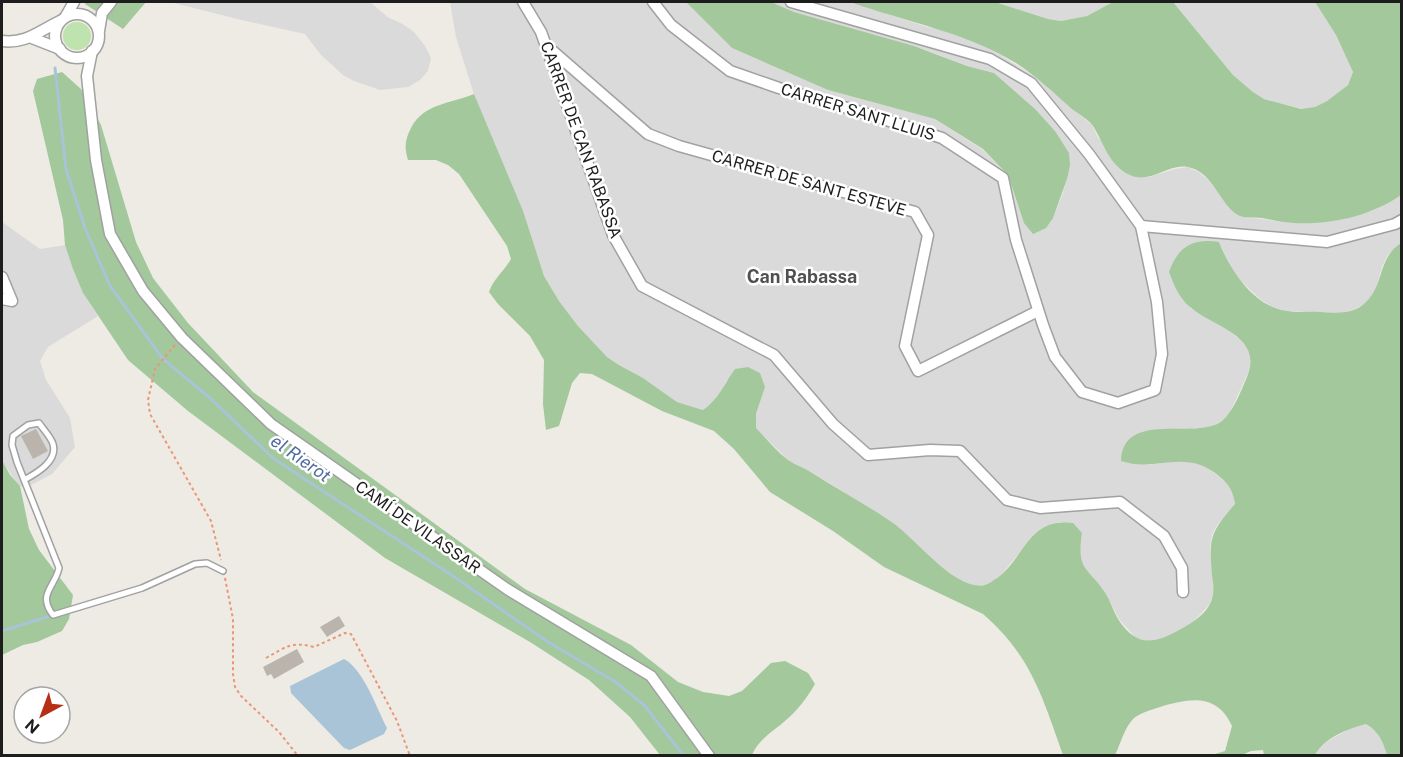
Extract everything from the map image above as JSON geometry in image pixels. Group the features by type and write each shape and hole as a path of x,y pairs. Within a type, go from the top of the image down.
{"street":[{"path":"60,49 55,38 56,30 74,2"},
{"path":"79,2 86,16 96,24 99,32"},
{"path":"70,56 82,57 92,51 99,39 102,13 111,2"},
{"name":"CARRER DE CAN RABASSA","path":"523,2 541,32 614,235 642,286 774,355 833,424 868,455 930,450 960,451 1007,500 1040,508 1120,502 1164,536 1182,568 1183,592"},
{"name":"CARRER SANT LLUIS","path":"653,2 671,25 730,70 779,88 942,138 1003,178 1016,240 1055,357 1082,392 1118,403 1155,390 1162,354 1157,302 1140,226"},
{"path":"791,2 990,59 1031,83 1089,154 1140,226 1327,242 1395,224 1401,220"},
{"path":"2,41 32,38 63,19 76,14 86,16 102,13"},
{"path":"32,38 60,49 70,56 87,76"},
{"name":"CARRER DE SANT ESTEVE","path":"546,45 648,134 679,146 915,212 928,235 905,346 918,371 1038,311"},
{"name":"CAMÍ DE VILASSAR","path":"92,51 87,76 96,159 111,234 143,291 182,338 271,424 507,589 651,676 709,756"},
{"path":"2,278 12,301 2,299"}],"lane":[{"path":"24,480 39,472 52,457 53,444 39,423 28,425 13,436 12,445 24,480 59,568 57,576 47,591 48,608 53,615 142,588 195,564 207,563 223,572"}],"path":[{"path":"155,369 176,343"},
{"path":"266,658 299,643 314,647 345,633 351,634 397,721 410,756"}],"shaded area":[{"path":"170,2 370,2 389,18 414,32 431,58 428,71 420,80 408,87 380,90 343,75 321,55 305,34"},
{"path":"450,2 686,2 732,48 828,90 935,119 983,150 1008,175 1024,223 1053,217 1063,193 1070,166 1055,131 994,73 967,66 926,50 794,12 771,2 850,2 942,30 991,49 1037,78 1092,125 1098,138 1149,177 1188,167 1213,184 1228,207 1238,216 1292,223 1334,221 1375,210 1401,195 1401,243 1388,255 1375,292 1366,303 1343,313 1285,311 1271,306 1240,280 1231,268 1219,242 1190,308 1225,328 1246,344 1251,356 1249,371 1229,414 1221,422 1207,428 1192,428 1148,465 1176,461 1205,466 1226,482 1233,491 1235,505 1212,534 1210,547 1214,592 1210,604 1192,623 1165,638 1151,642 1137,639 1119,619 1106,594 1082,562 1080,549 1082,533 1060,522 1048,526 1036,533 1001,575 986,585 972,585 960,580 932,560 893,523 789,461 756,428 756,414 765,387 727,380 713,403 703,410 677,402 643,378 607,357 578,326 544,276 474,94 456,37"},
{"path":"995,2 1113,2 1087,16 1061,21"},
{"path":"1173,2 1315,2 1336,35 1353,72 1348,85 1315,107 1302,109 1264,99 1233,75"},
{"path":"2,222 40,249 65,245 83,293 98,316 48,347 40,361 46,380 70,418 75,447 52,474 27,487 20,486 15,481 2,460"},
{"path":"1366,724 1376,731 1384,742 1387,755 1315,756 1318,749 1328,741 1353,727"}],"green space":[{"path":"85,2 146,2 123,29"},
{"path":"686,2 771,2 794,12 914,46 967,66 994,73 1035,109 1055,131 1069,153 1070,166 1067,179 1053,218 1046,228 1033,234 1024,223 1008,175 983,149 935,119 828,90 732,48"},
{"path":"850,2 995,2 1061,21 1087,16 1113,2 1173,2 1233,75 1253,92 1264,99 1301,109 1315,107 1327,101 1348,85 1353,72 1336,35 1315,2 1401,2 1401,195 1377,209 1336,221 1290,223 1239,216 1230,209 1210,181 1197,170 1188,167 1172,168 1148,177 1132,176 1123,171 1109,156 1097,132 1084,117 1038,79 997,52 956,35"},
{"path":"77,22 87,26 91,36 87,46 77,50 67,46 63,36 67,26"},
{"path":"62,72 81,89 101,125 136,242 153,278 188,323 253,392 525,589 631,645 678,682 703,692 729,696 742,691 771,663 785,661 808,673 815,684 798,709 762,741 752,755 660,755 630,717 589,680 530,642 385,558 188,411 128,360 83,293 65,245 63,220 33,91 37,79"},
{"path":"474,94 523,211 544,276 578,326 607,357 643,378 677,402 703,410 717,396 735,369 748,367 760,373 765,387 756,414 756,428 775,449 791,462 893,523 949,572 974,585 985,585 997,578 1037,532 1046,526 1073,523 1082,533 1081,555 1085,568 1106,594 1116,616 1125,628 1132,635 1146,641 1162,638 1190,624 1209,606 1213,591 1211,543 1220,522 1235,504 1229,486 1207,468 1183,462 1134,464 1121,461 1125,445 1134,436 1147,431 1196,428 1222,421 1236,401 1247,377 1250,363 1249,351 1243,342 1190,307 1180,295 1169,272 1177,256 1187,246 1194,243 1219,242 1245,286 1264,302 1275,308 1291,312 1339,313 1357,309 1367,301 1376,287 1388,256 1401,243 1401,755 1387,755 1380,737 1366,724 1330,739 1315,755 1264,755 1263,750 1251,751 1242,755 1212,755 1225,751 1232,726 1219,708 1211,703 1192,700 1160,707 1134,718 1125,731 1115,755 1063,755 1042,697 1024,662 1013,645 983,614 884,567 833,531 770,492 734,449 714,431 662,411 592,374 580,373 572,383 559,426 546,430 543,404 544,360 530,336 489,292 511,259 507,246 459,174 448,165 436,160 408,160 407,136 416,120 438,105"},
{"path":"2,460 10,475 20,486 29,529 39,550 73,595 69,619 62,631 2,655"}],"water":[{"path":"344,659 358,671 387,728 384,734 350,750 344,748 291,693 290,686"}],"building":[{"path":"36,429 48,451 33,459 21,436"},
{"path":"339,616 345,626 327,637 320,627"},
{"path":"297,649 304,662 274,679 271,674 267,676 263,667"}],"waterway":[{"name":"el Rierot","path":"55,68 66,169 85,228 110,286 163,359 210,398 274,459 450,574 548,642 614,681 644,705 684,756"},
{"path":"2,631 53,615"}],"district":[{"name":"Can Rabassa","path":"802,276"}]}
